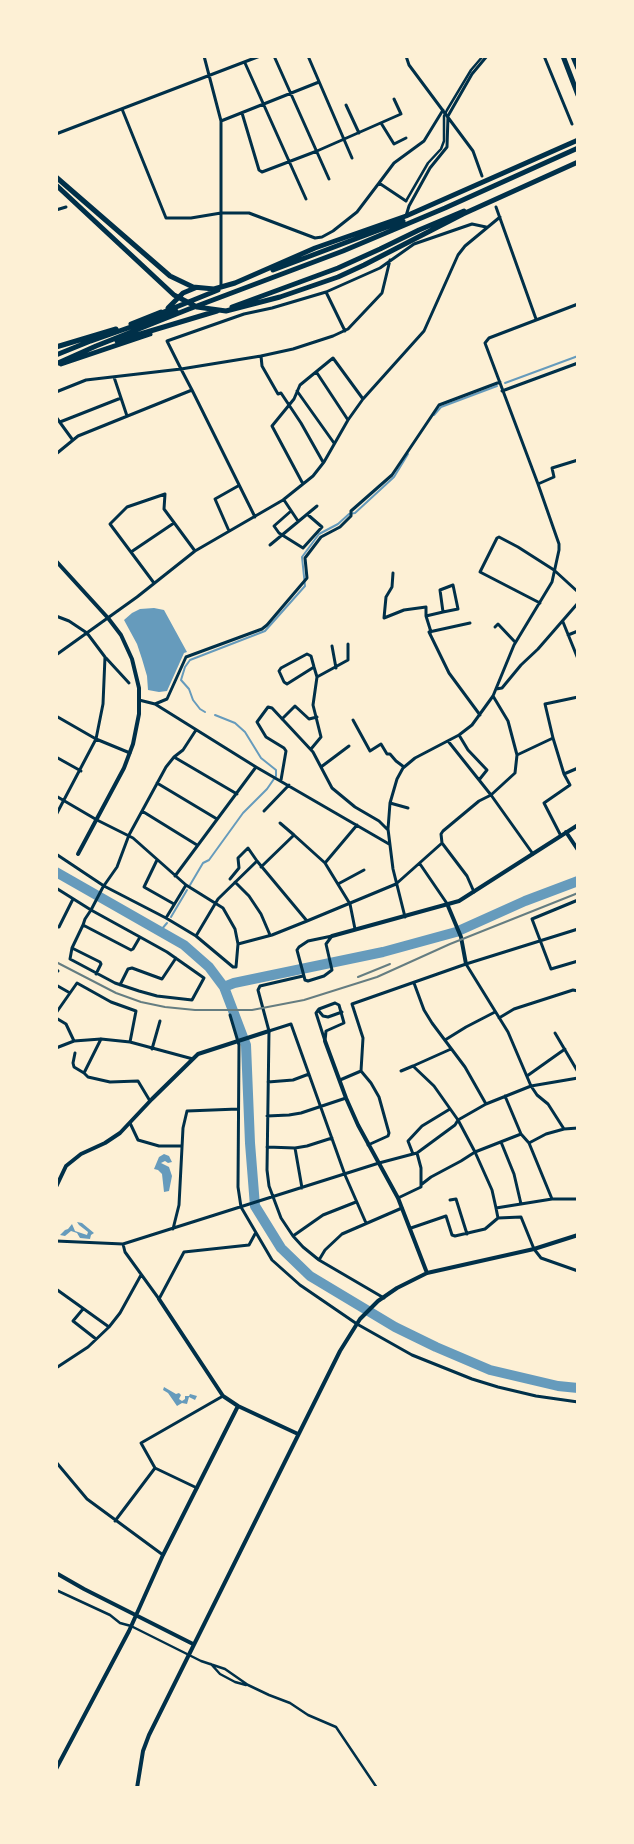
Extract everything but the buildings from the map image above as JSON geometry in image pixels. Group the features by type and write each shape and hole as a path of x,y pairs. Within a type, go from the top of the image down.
{"highway":[{"path":"573,56 578,68"}],"main road":[{"path":"563,56 578,96"},
{"path":"56,347 117,329 168,308 186,291 198,288 221,288 315,248 406,216 578,140"},
{"path":"91,341 342,248 578,146"},
{"path":"57,364 96,346 189,309 343,251 444,208 578,146"},
{"path":"57,364 157,332 177,311 186,307 216,311 234,309 303,290 364,265 488,203 578,162"},
{"path":"56,177 163,270 182,282 198,288"},
{"path":"56,185 165,287 179,298 197,307"},
{"path":"56,355 242,281 406,220 452,197"},
{"path":"57,364 123,339 275,292 352,262 438,221 488,203"},
{"path":"165,287 171,297 171,304 168,308"}],"street":[{"path":"204,56 220,121 221,288"},
{"path":"56,134 260,56"},
{"path":"274,56 329,179"},
{"path":"308,56 352,158"},
{"path":"406,56 409,65 473,150 482,176"},
{"path":"379,183 406,202 428,163 441,149 444,141 445,113 471,70 483,56"},
{"path":"122,109 166,218 191,218 221,213 249,213 315,238 322,237 333,231 357,212 394,163 424,140 472,74 488,56"},
{"path":"544,56 572,124"},
{"path":"245,62 306,199"},
{"path":"220,121 319,82"},
{"path":"242,113 259,170 262,172 317,151 401,114 394,100"},
{"path":"346,105 359,133"},
{"path":"406,216 409,206 430,168 447,147 445,113"},
{"path":"381,123 394,144 406,138"},
{"path":"56,210 66,207"},
{"path":"496,207 536,319"},
{"path":"56,655 108,618 195,551 284,500 313,476 324,462 348,420 363,399 424,330 458,255 486,227 500,217"},
{"path":"255,518 167,341 244,314 326,292 380,268 390,259 414,244 472,224 486,227"},
{"path":"56,392 86,380 181,369 261,356 293,349 333,336 348,329 382,293 390,259"},
{"path":"326,292 345,330"},
{"path":"405,916 396,884 388,829 390,803 397,779 404,767 415,758 459,735 472,725 480,715 493,696 515,642 552,582 559,544 485,343 486,340 536,319 578,304"},
{"path":"261,356 262,366 278,394 281,393 324,462"},
{"path":"304,484 272,426 294,399 300,385 333,358 363,399"},
{"path":"502,391 578,363"},
{"path":"316,373 348,420"},
{"path":"114,377 128,416"},
{"path":"291,511 274,526 282,535 302,548 324,531 340,527 351,513 392,475 438,405 500,382"},
{"path":"56,454 72,440 192,390"},
{"path":"297,391 334,444"},
{"path":"60,422 121,398"},
{"path":"56,416 72,440"},
{"path":"538,484 554,477 552,468 578,460"},
{"path":"229,531 215,499 238,486"},
{"path":"154,583 110,524 127,507 165,494 164,509 195,551"},
{"path":"284,500 298,521"},
{"path":"270,545 317,506"},
{"path":"307,514 324,531"},
{"path":"131,552 174,522"},
{"path":"155,704 167,699 186,657 264,628 306,579 306,558 324,531"},
{"path":"540,604 480,572 499,537 554,570 578,592"},
{"path":"56,561 121,635 129,650 139,688 140,700 138,724 130,753 78,854"},
{"path":"393,573 392,587 386,597 384,618 404,610 426,607 431,637 449,673 480,715"},
{"path":"426,616 443,612 458,608 453,585 440,590 443,612"},
{"path":"496,689 502,688 578,603"},
{"path":"56,616 69,621 87,633 105,657 129,683"},
{"path":"563,621 578,659"},
{"path":"431,632 470,623"},
{"path":"495,627 498,624 515,642"},
{"path":"568,635 578,631"},
{"path":"317,677 348,660 348,644"},
{"path":"332,646 336,668"},
{"path":"311,749 321,737 313,705 317,677 311,656 307,654 281,668 280,671 284,682 287,684 314,667"},
{"path":"56,815 81,771 96,739 103,704 105,657"},
{"path":"474,892 466,876 442,843 441,834 515,774 517,755 508,721 493,696"},
{"path":"561,836 544,803 570,785 564,774 545,704 578,697"},
{"path":"140,700 155,704 256,767 389,844"},
{"path":"282,719 296,706 309,719 317,717"},
{"path":"277,778 286,751 266,737 257,722 268,707 272,708 311,749 328,782 339,795 388,829"},
{"path":"56,716 96,739 130,753"},
{"path":"352,720 370,751 381,744 387,754 390,754 404,767"},
{"path":"56,888 73,899 92,908 176,958 204,978 192,1000 157,996 120,985 70,959 72,948 83,925 92,908 104,887 117,867 129,836 156,783 174,756 183,750 196,730"},
{"path":"459,735 468,750 487,770 479,780"},
{"path":"517,755 553,738"},
{"path":"448,741 533,854"},
{"path":"321,766 349,746"},
{"path":"174,756 237,794"},
{"path":"56,757 81,771"},
{"path":"175,876 256,767"},
{"path":"564,774 578,768"},
{"path":"156,783 217,819"},
{"path":"264,811 288,785"},
{"path":"56,796 129,836 186,885 223,908 235,929 238,944 236,967 233,967 196,936 166,918 104,887 56,854"},
{"path":"390,803 408,808"},
{"path":"142,811 197,845"},
{"path":"280,823 325,863 350,904 355,929"},
{"path":"325,863 357,825"},
{"path":"317,939 326,944 332,970 330,973 308,981 303,976 297,950 303,943 317,939 332,936 405,916 448,906 474,892 578,825"},
{"path":"566,832 578,850"},
{"path":"262,867 294,835"},
{"path":"238,944 270,935 307,921 396,884 442,843"},
{"path":"230,879 239,868 238,858 248,848 257,862 307,921"},
{"path":"157,860 144,887 174,904"},
{"path":"196,936 215,903 257,862"},
{"path":"420,864 448,906 461,937 466,964 508,1032 531,1086 537,1095 548,1104 564,1129"},
{"path":"338,884 364,870"},
{"path":"235,882 249,896 258,909 270,935"},
{"path":"166,918 186,885"},
{"path":"56,927 59,927 73,899"},
{"path":"578,900 532,919 551,969 578,961"},
{"path":"83,925 131,950 134,950 140,937"},
{"path":"368,1144 388,1136 389,1133 379,1097 372,1083 361,1071 363,1038 352,1004 466,964 578,930"},
{"path":"326,944 332,936"},
{"path":"72,948 100,962 96,974"},
{"path":"120,985 128,969 132,968 162,979 176,958"},
{"path":"303,976 258,988 270,1031 267,1170 272,1197 281,1218 294,1236 319,1260 384,1298"},
{"path":"56,1013 77,983 111,1002 136,1011 130,1042"},
{"path":"414,983 424,1010 465,1067 486,1104"},
{"path":"56,985 70,993"},
{"path":"499,1018 514,1008 573,990 578,991"},
{"path":"318,1010 335,1004 339,1005 342,1012 344,1023 326,1031"},
{"path":"318,1010 323,1016 328,1017 342,1012"},
{"path":"318,1010 316,1013 320,1028 346,1098 368,1144 398,1198 427,1273"},
{"path":"445,1040 496,1012"},
{"path":"230,1016 238,1040 239,1054 238,1187 242,1207 255,1234 272,1260 292,1278 356,1324 412,1354 472,1379 536,1396 578,1402"},
{"path":"56,1018 66,1024 74,1041"},
{"path":"152,1049 160,1021"},
{"path":"56,1187 66,1166 81,1154 105,1143 120,1133 198,1054 291,1024 345,1175 366,1223"},
{"path":"320,1028 326,1031"},
{"path":"325,1041 326,1031"},
{"path":"555,1033 578,1072"},
{"path":"84,1073 102,1039"},
{"path":"56,1048 74,1041 102,1039 130,1042 193,1059"},
{"path":"527,1076 565,1048"},
{"path":"400,1071 451,1049"},
{"path":"75,1053 74,1067 88,1078 110,1082 138,1081 150,1101"},
{"path":"413,1066 434,1086 458,1120 492,1190 498,1218"},
{"path":"340,1080 361,1071"},
{"path":"268,1082 293,1080 309,1074"},
{"path":"56,1241 123,1244 379,1163 418,1153 455,1125 458,1120 486,1104 531,1086 578,1078"},
{"path":"505,1096 521,1134 529,1143 552,1199"},
{"path":"267,1116 289,1116 346,1098"},
{"path":"173,1229 179,1205 183,1128 187,1111 238,1109"},
{"path":"413,1154 408,1141 422,1126 450,1109"},
{"path":"130,1123 138,1140 159,1146 182,1146"},
{"path":"529,1143 546,1134 564,1129 578,1129"},
{"path":"398,1198 421,1187 431,1177 475,1152 521,1134"},
{"path":"267,1147 295,1148 332,1138"},
{"path":"501,1142 514,1174 521,1204"},
{"path":"295,1148 302,1188"},
{"path":"418,1153 422,1184"},
{"path":"450,1200 456,1199 468,1234"},
{"path":"496,1208 552,1199 578,1199"},
{"path":"294,1236 322,1215 356,1202"},
{"path":"319,1260 325,1250 342,1234 402,1208"},
{"path":"411,1228 446,1216 453,1236 485,1229 498,1218 521,1217 534,1248 541,1258 578,1271"},
{"path":"159,1299 184,1252 249,1245 255,1234"},
{"path":"137,1788 143,1750 149,1735 298,1434 340,1351 356,1324 378,1301 397,1288 427,1273 534,1248 578,1235"},
{"path":"123,1244 125,1252 159,1299 223,1396 238,1406 298,1434"},
{"path":"56,1368 88,1347 109,1327 120,1313 141,1275"},
{"path":"56,1289 109,1327"},
{"path":"83,1309 73,1321 96,1339"},
{"path":"197,1488 155,1468 141,1443 223,1396"},
{"path":"56,1769 131,1626 163,1556 238,1406"},
{"path":"56,1462 84,1496 163,1556"},
{"path":"115,1521 155,1468"},
{"path":"56,1572 84,1589 194,1644"},
{"path":"56,1590 110,1615 120,1623 131,1626 231,1673 269,1696 290,1703 308,1715 338,1728 377,1788"},
{"path":"210,1664 220,1674 234,1682 248,1685"}],"water":[{"path":"154,608 164,610 187,652 184,653 167,691 159,692 148,690 147,676 137,644 124,620 140,609"},
{"path":"164,1154 169,1156 172,1162 168,1163 165,1161 161,1163 169,1167 172,1176 169,1191 164,1192 162,1174 154,1169 159,1157"},
{"path":"77,1222 82,1223 94,1233 90,1239 80,1238 77,1233 71,1231 65,1236 60,1235 72,1224 75,1231 87,1235 88,1232"},
{"path":"164,1387 176,1394 179,1393 181,1395 179,1399 182,1401 185,1399 185,1396 190,1394 197,1396 195,1400 189,1397 187,1404 182,1403 177,1406 168,1393 163,1390"}],"waterway":[{"path":"505,383 578,356"},
{"path":"434,415 441,407 497,386"},
{"path":"205,712 193,700 189,689 181,680 185,667 190,660 265,631 305,586 302,557 319,534 338,524 349,514 355,513 394,477 408,454"},
{"path":"190,885 203,863 209,860 243,813 267,789 276,776 276,770 261,758 245,732 235,723 215,715"},
{"path":"56,872 184,945 209,967 224,987 246,1045 255,1206 281,1248 310,1276 395,1327 436,1347 490,1370 558,1386 578,1388"},
{"path":"224,987 234,983 383,952 456,932 525,901 578,881"},
{"path":"171,917 187,890"},
{"path":"161,930 167,923"}],"railway":[{"path":"56,962 116,993 141,1002 195,1010 252,1010 304,1000 377,977 450,944 578,893"},
{"path":"358,977 390,964"}]}
